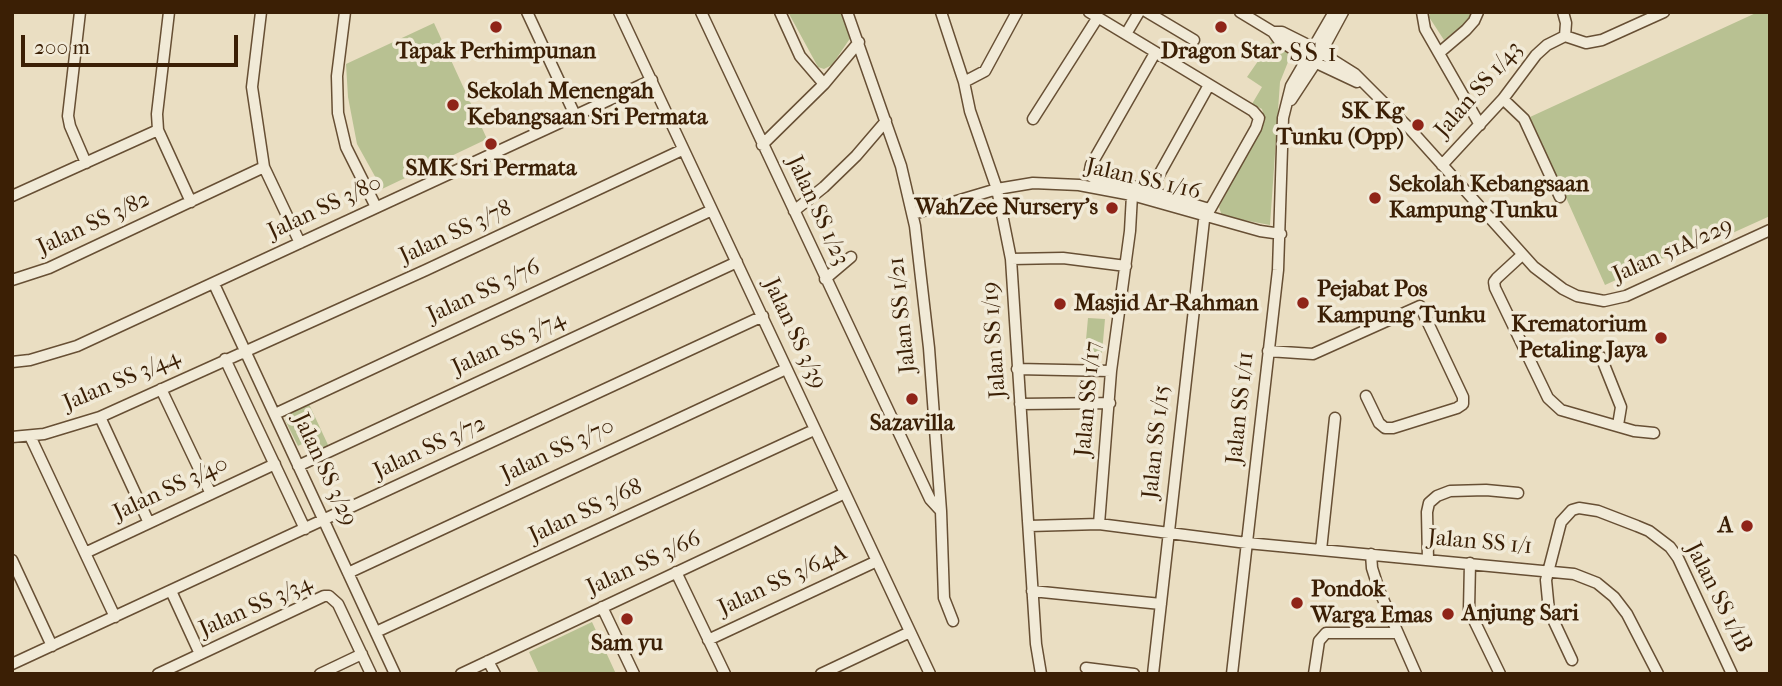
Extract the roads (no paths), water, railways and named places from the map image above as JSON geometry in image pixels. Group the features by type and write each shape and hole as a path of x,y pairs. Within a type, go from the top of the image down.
{"street":[{"path":"80,12 68,116 86,163"},
{"path":"169,12 157,114 158,130 191,202"},
{"path":"261,12 252,87 264,167 300,243"},
{"path":"345,12 337,76 338,113 346,147 376,207"},
{"path":"527,12 575,115"},
{"name":"Jalan SS 3/39","path":"619,12 930,674"},
{"name":"Jalan SS 1/23","path":"701,12 930,499 942,511"},
{"path":"780,12 800,56 824,84"},
{"name":"Jalan SS 1/21","path":"847,12 901,166 913,214 929,348 942,511 944,598 953,621"},
{"name":"Jalan SS 1/19","path":"941,12 964,82 970,111 997,189 1011,259 1032,591 1041,674"},
{"path":"964,82 985,71 1017,12"},
{"path":"1126,34 1139,12"},
{"path":"1147,12 1194,40"},
{"name":"Jalan 51A/229","path":"1240,12 1273,32 1282,32 1296,45 1372,89 1522,255 1563,289 1584,298 1604,301 1626,296 1770,230"},
{"path":"1334,12 1327,34 1338,68 1297,83 1296,45 1327,34 1343,12"},
{"path":"1422,12 1425,29 1480,125"},
{"path":"1439,53 1466,30 1478,12"},
{"path":"1563,12 1565,36 1586,43 1602,40 1646,16 1664,12"},
{"path":"1033,120 1093,15 1252,111 1259,118 1208,213"},
{"name":"Jalan SS 1/11","path":"1232,674 1281,234 1282,141 1286,105 1327,34"},
{"name":"Jalan SS 1/43","path":"1442,165 1503,99 1536,55 1547,45 1565,36"},
{"path":"762,145 824,84 859,42"},
{"name":"Jalan SS 1/16","path":"1155,54 1090,165 1089,175 1097,180 1150,191 1260,231 1281,234"},
{"name":"Jalan SS 3/80","path":"12,362 30,360 76,346 652,80"},
{"path":"1150,191 1209,85"},
{"path":"1503,99 1524,120 1560,197"},
{"path":"794,211 856,156 886,121"},
{"path":"12,196 158,130"},
{"name":"Jalan SS 3/78","path":"245,350 411,277 682,150"},
{"name":"Jalan SS 3/82","path":"12,280 49,268 264,167"},
{"name":"Jalan SS 1/16","path":"913,214 997,189 1033,183 1079,185 1208,213"},
{"name":"Jalan SS 1/17","path":"1099,524 1111,371 1126,267 1132,195"},
{"name":"Jalan SS 3/76","path":"275,414 712,209"},
{"name":"Jalan SS 1/15","path":"1153,674 1208,213"},
{"path":"1522,255 1497,278 1494,282 1495,288 1548,398 1561,410 1634,431 1654,433"},
{"path":"825,279 851,257"},
{"path":"1011,259 1063,258 1126,267"},
{"name":"Jalan SS 3/74","path":"299,466 737,262"},
{"name":"Jalan SS 3/29","path":"214,284 395,674"},
{"path":"1268,351 1313,354 1420,306 1463,397 1463,404 1385,428 1379,423 1366,396"},
{"name":"Jalan SS 3/72","path":"12,664 762,316"},
{"name":"Jalan SS 3/44","path":"12,438 69,428 245,350"},
{"path":"1601,357 1621,407 1618,425"},
{"path":"225,359 305,529"},
{"name":"Jalan SS 3/70","path":"348,573 786,369"},
{"path":"1017,369 1111,371"},
{"path":"162,388 211,494"},
{"path":"1020,404 1110,403"},
{"path":"100,416 149,523"},
{"path":"1321,550 1335,418"},
{"path":"896,427 934,420"},
{"name":"Jalan SS 3/68","path":"376,632 814,430"},
{"path":"30,436 115,617"},
{"name":"Jalan SS 3/40","path":"85,553 275,464"},
{"path":"1428,560 1427,512 1430,503 1437,496 1450,492 1486,490 1518,493"},
{"name":"Jalan SS 3/66","path":"461,674 845,493"},
{"name":"Jalan SS 1/1B","path":"1572,660 1549,611 1548,570 1561,522 1572,510 1590,509 1649,531 1670,547 1678,558 1732,674"},
{"name":"Jalan SS 1/1","path":"1029,526 1099,524 1247,543 1574,574 1597,583 1614,597 1627,614 1658,674"},
{"path":"1371,554 1372,568 1396,634 1416,674"},
{"path":"12,561 17,584 52,646"},
{"name":"Jalan SS 3/64A","path":"708,640 877,561"},
{"path":"1470,563 1469,610 1500,674"},
{"path":"673,574 724,674"},
{"path":"673,574 716,674"},
{"path":"171,591 200,654"},
{"path":"1032,591 1161,604"},
{"name":"Jalan SS 3/34","path":"158,674 324,596 329,596 338,604 371,674"},
{"path":"599,608 627,674"},
{"path":"599,608 634,674"},
{"path":"821,674 910,632"},
{"path":"1314,674 1319,641 1326,632 1396,634"},
{"path":"320,674 362,654"},
{"path":"488,661 495,674"},
{"path":"1086,668 1134,674"}],"place":[{"name":"Tapak Perhimpunan","path":"496,27"},
{"name":"Dragon Star","path":"1221,27"},
{"name":"Sekolah Menengah Kebangsaan Sri Permata","path":"453,105"},
{"name":"SK Kg Tunku (Opp)","path":"1418,125"},
{"name":"SMK Sri Permata","path":"491,144"},
{"name":"Sekolah Kebangsaan Kampung Tunku","path":"1375,198"},
{"name":"WahZee Nursery's","path":"1112,208"},
{"name":"Pejabat Pos Kampung Tunku","path":"1303,303"},
{"name":"Masjid Ar-Rahman","path":"1060,304"},
{"name":"Krematorium Petaling Jaya","path":"1661,338"},
{"name":"Sazavilla","path":"912,399"},
{"name":"A","path":"1747,526"},
{"name":"Pondok Warga Emas","path":"1297,603"},
{"name":"Anjung Sari","path":"1448,614"},
{"name":"Sam yu","path":"627,619"}],"district":[{"name":"SS 1","path":"1314,55"}]}
